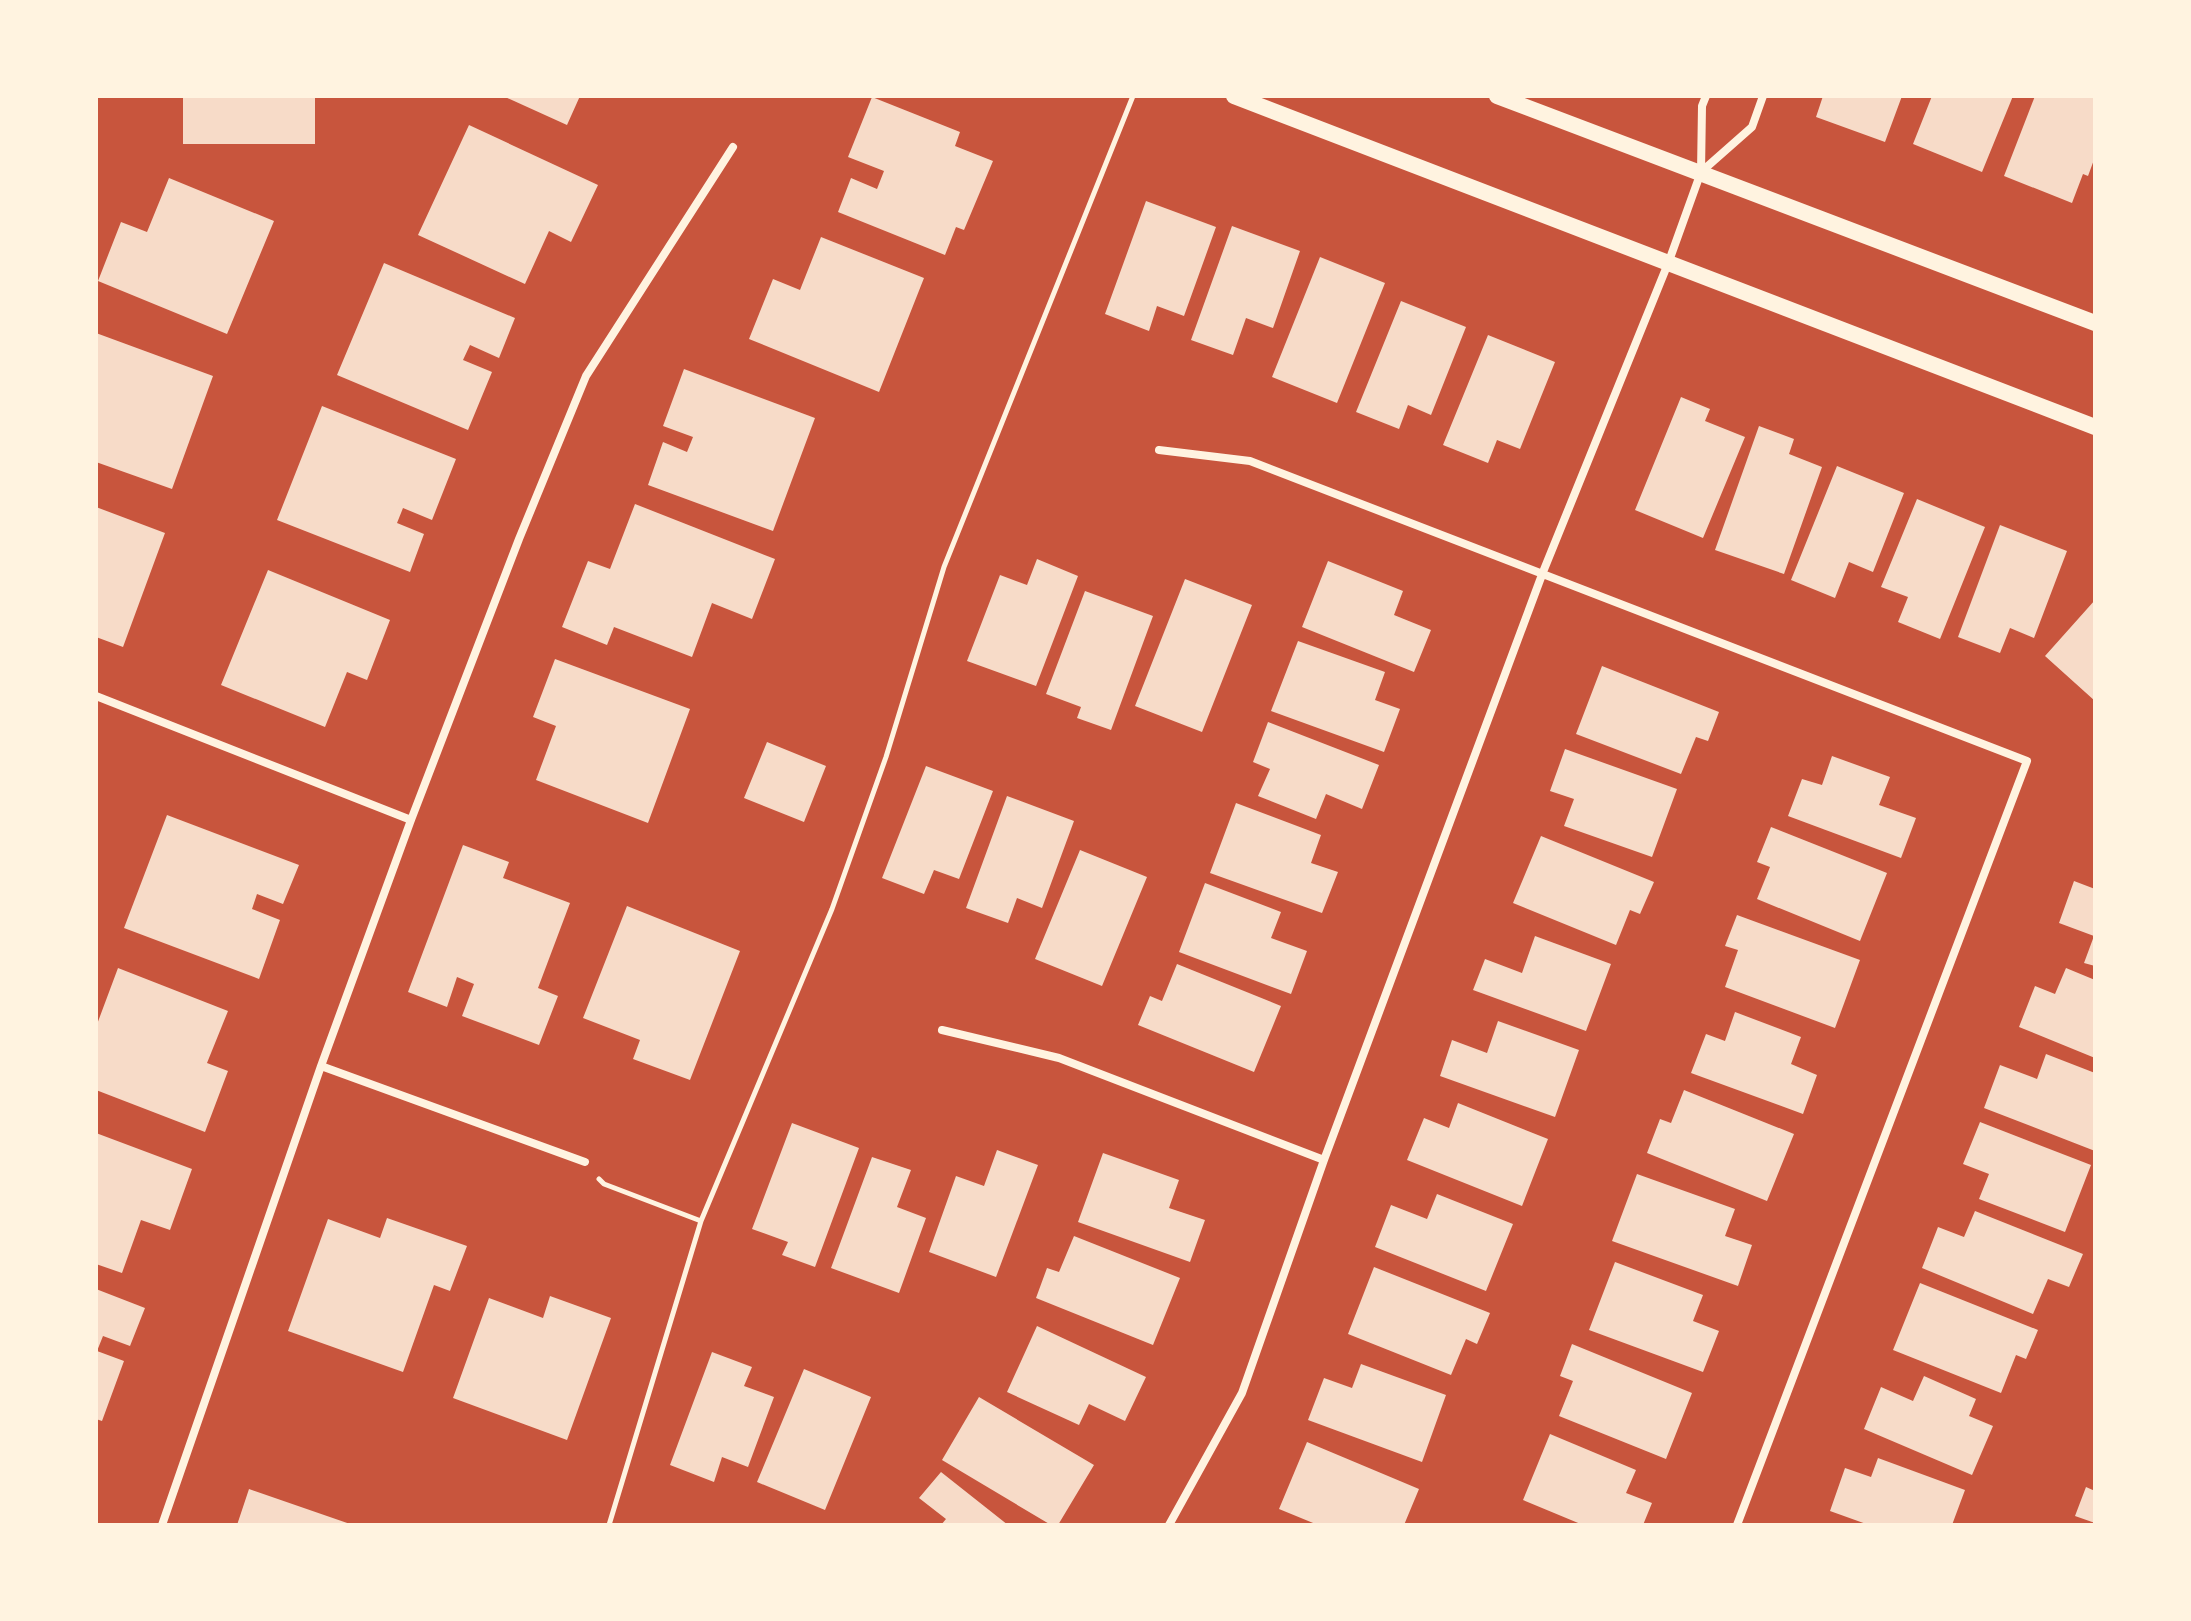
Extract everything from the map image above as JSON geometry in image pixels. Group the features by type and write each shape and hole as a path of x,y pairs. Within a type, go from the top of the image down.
{"main road":[{"path":"1234,96 2095,427"},
{"path":"1497,96 2095,323"}],"street":[{"path":"1169,1525 1242,1393 1324,1160 1543,572 1669,261 1701,172 1702,106 1706,96"},
{"path":"1701,172 1752,127 1763,96"},
{"path":"162,1525 321,1066 411,820 519,539 586,376 733,147"},
{"path":"1159,450 1250,461 2027,761 1737,1525"},
{"path":"96,696 411,820"},
{"path":"942,1030 1059,1058 1324,1160"},
{"path":"321,1066 585,1162"}],"path":[{"path":"609,1525 701,1221 832,909 886,757 944,567 1133,96"},
{"path":"585,1162 604,1184 701,1221"}],"building":[{"path":"183,96 315,96 315,144 183,144"},
{"path":"503,96 580,96 567,125"},
{"path":"1823,96 1902,96 1885,142 1816,117"},
{"path":"1932,96 2013,96 1982,172 1913,144"},
{"path":"2035,96 2095,96 2095,157 2088,176 2083,174 2072,203 2004,176"},
{"path":"872,97 960,132 955,146 993,161 964,230 956,227 945,255 838,212 851,178 877,189 884,171 848,157"},
{"path":"469,125 598,185 571,242 549,231 525,284 418,235"},
{"path":"169,178 274,221 227,334 98,281 121,222 147,232"},
{"path":"1146,201 1216,227 1184,316 1157,306 1149,331 1105,314"},
{"path":"1232,226 1300,251 1273,328 1246,318 1233,355 1191,340"},
{"path":"821,237 924,278 879,392 749,339 773,279 800,290"},
{"path":"1320,257 1385,283 1337,403 1272,377"},
{"path":"384,263 515,318 499,358 470,345 463,360 492,372 468,430 337,375"},
{"path":"1401,301 1466,327 1431,415 1408,405 1399,429 1356,412"},
{"path":"96,333 213,376 172,489 96,462"},
{"path":"1488,335 1555,362 1520,449 1497,440 1488,463 1443,445"},
{"path":"684,369 815,418 773,531 648,485 663,442 687,452 693,437 663,426"},
{"path":"1681,397 1710,409 1705,421 1745,437 1703,538 1635,510"},
{"path":"322,406 456,459 432,520 403,508 397,523 424,534 410,572 277,520"},
{"path":"1759,426 1794,439 1789,454 1822,467 1784,574 1715,550"},
{"path":"1837,466 1904,493 1873,572 1849,562 1835,598 1791,580"},
{"path":"1917,499 1985,527 1940,639 1898,622 1908,597 1881,587"},
{"path":"635,504 775,559 752,619 712,603 692,657 614,627 607,645 562,627 588,561 610,569"},
{"path":"96,507 165,533 123,647 96,637"},
{"path":"2000,525 2067,551 2034,638 2010,628 2000,653 1958,637"},
{"path":"1037,559 1078,576 1036,686 967,661 1000,575 1027,585"},
{"path":"1328,561 1403,591 1394,615 1431,630 1414,672 1302,627"},
{"path":"268,570 390,620 367,680 347,672 325,727 221,685"},
{"path":"1185,579 1252,605 1202,732 1135,706"},
{"path":"1085,591 1153,616 1111,730 1077,718 1081,707 1046,694"},
{"path":"2095,600 2095,701 2045,656"},
{"path":"1298,641 1385,672 1375,700 1400,709 1384,752 1271,711"},
{"path":"555,659 690,709 648,823 536,780 556,726 533,717"},
{"path":"1602,666 1719,712 1708,741 1696,737 1681,774 1576,734"},
{"path":"1268,722 1379,765 1362,809 1326,794 1316,819 1258,796 1270,769 1253,762"},
{"path":"767,742 826,766 804,822 744,798"},
{"path":"1565,749 1677,789 1652,857 1564,826 1574,799 1550,791"},
{"path":"1832,756 1890,777 1879,805 1916,818 1901,858 1788,816 1802,779 1822,785"},
{"path":"926,766 993,791 959,879 934,870 924,894 882,878"},
{"path":"1007,796 1074,821 1042,908 1017,898 1008,923 966,908"},
{"path":"1236,803 1321,835 1311,863 1338,872 1322,913 1210,873"},
{"path":"167,815 299,865 283,904 257,894 252,909 280,920 259,979 124,928"},
{"path":"1771,827 1887,873 1860,941 1757,899 1770,867 1757,862"},
{"path":"1541,836 1654,882 1640,914 1630,910 1616,945 1513,903"},
{"path":"463,845 509,862 503,878 570,903 538,988 558,996 539,1045 462,1016 474,984 457,977 447,1007 408,992"},
{"path":"1080,850 1147,877 1102,986 1035,959"},
{"path":"2074,881 2095,889 2095,966 2084,963 2094,936 2059,923"},
{"path":"1205,883 1281,912 1271,938 1307,951 1291,994 1179,952"},
{"path":"627,906 740,951 690,1080 633,1059 640,1040 583,1018"},
{"path":"1737,915 1860,960 1835,1028 1725,987 1738,950 1725,946"},
{"path":"1535,936 1611,964 1586,1031 1473,990 1485,959 1522,973"},
{"path":"1177,964 1281,1006 1254,1072 1138,1025 1150,996 1162,1001"},
{"path":"118,968 228,1011 207,1063 228,1071 205,1132 96,1090 96,1027"},
{"path":"2066,968 2095,980 2095,1058 2019,1027 2035,986 2055,994"},
{"path":"1735,1012 1801,1037 1791,1064 1817,1075 1803,1114 1691,1073 1706,1034 1725,1041"},
{"path":"1498,1021 1579,1050 1555,1117 1440,1076 1452,1040 1487,1053"},
{"path":"2046,1054 2095,1073 2095,1151 1984,1108 2000,1065 2037,1079"},
{"path":"1684,1090 1794,1134 1767,1201 1647,1153 1660,1119 1671,1123"},
{"path":"1458,1103 1548,1139 1522,1206 1407,1160 1424,1118 1449,1128"},
{"path":"1980,1122 2091,1165 2065,1232 1979,1199 1989,1174 1963,1164"},
{"path":"792,1123 859,1148 815,1267 782,1255 788,1242 752,1229"},
{"path":"96,1133 192,1169 170,1230 141,1220 122,1273 96,1264"},
{"path":"997,1150 1038,1165 996,1277 929,1252 956,1176 984,1186"},
{"path":"1103,1153 1179,1180 1169,1208 1205,1220 1190,1262 1078,1222"},
{"path":"872,1157 911,1170 897,1207 926,1218 899,1293 831,1268"},
{"path":"1637,1174 1735,1209 1725,1236 1752,1245 1738,1286 1612,1241"},
{"path":"1437,1194 1513,1224 1486,1291 1375,1247 1391,1205 1427,1219"},
{"path":"1975,1211 2083,1254 2069,1287 2048,1279 2033,1314 1922,1268 1938,1227 1964,1237"},
{"path":"387,1218 467,1246 450,1291 434,1285 403,1372 288,1331 328,1219 380,1238"},
{"path":"1074,1236 1180,1278 1153,1345 1036,1298 1047,1268 1059,1272"},
{"path":"1615,1262 1703,1295 1693,1321 1719,1331 1703,1372 1589,1330"},
{"path":"1374,1267 1490,1313 1477,1344 1466,1339 1451,1375 1348,1334"},
{"path":"1920,1283 2038,1330 2026,1359 2016,1355 2001,1393 1893,1350"},
{"path":"96,1289 145,1308 130,1346 103,1336 97,1351 124,1361 102,1421 96,1419"},
{"path":"550,1296 611,1318 567,1440 453,1398 489,1298 543,1318"},
{"path":"1037,1326 1146,1377 1125,1421 1089,1404 1079,1425 1007,1392"},
{"path":"1572,1344 1692,1393 1666,1459 1559,1416 1573,1381 1560,1376"},
{"path":"712,1352 752,1367 744,1386 774,1397 748,1467 722,1457 714,1482 670,1465"},
{"path":"1361,1364 1446,1395 1422,1462 1308,1420 1324,1378 1352,1388"},
{"path":"804,1369 871,1397 825,1510 757,1482"},
{"path":"1924,1376 1976,1399 1969,1416 1993,1426 1972,1475 1864,1429 1881,1387 1913,1401"},
{"path":"979,1397 1094,1465 1058,1525 1051,1525 942,1460"},
{"path":"1550,1434 1636,1470 1626,1493 1652,1503 1643,1525 1583,1525 1523,1500"},
{"path":"1307,1442 1419,1489 1404,1525 1318,1525 1279,1509"},
{"path":"1878,1458 1965,1490 1952,1525 1869,1525 1830,1511 1845,1468 1871,1477"},
{"path":"941,1472 1008,1525 941,1525 946,1519 919,1498"},
{"path":"2086,1487 2095,1491 2095,1523 2075,1516"},
{"path":"249,1489 353,1525 237,1525"}]}
